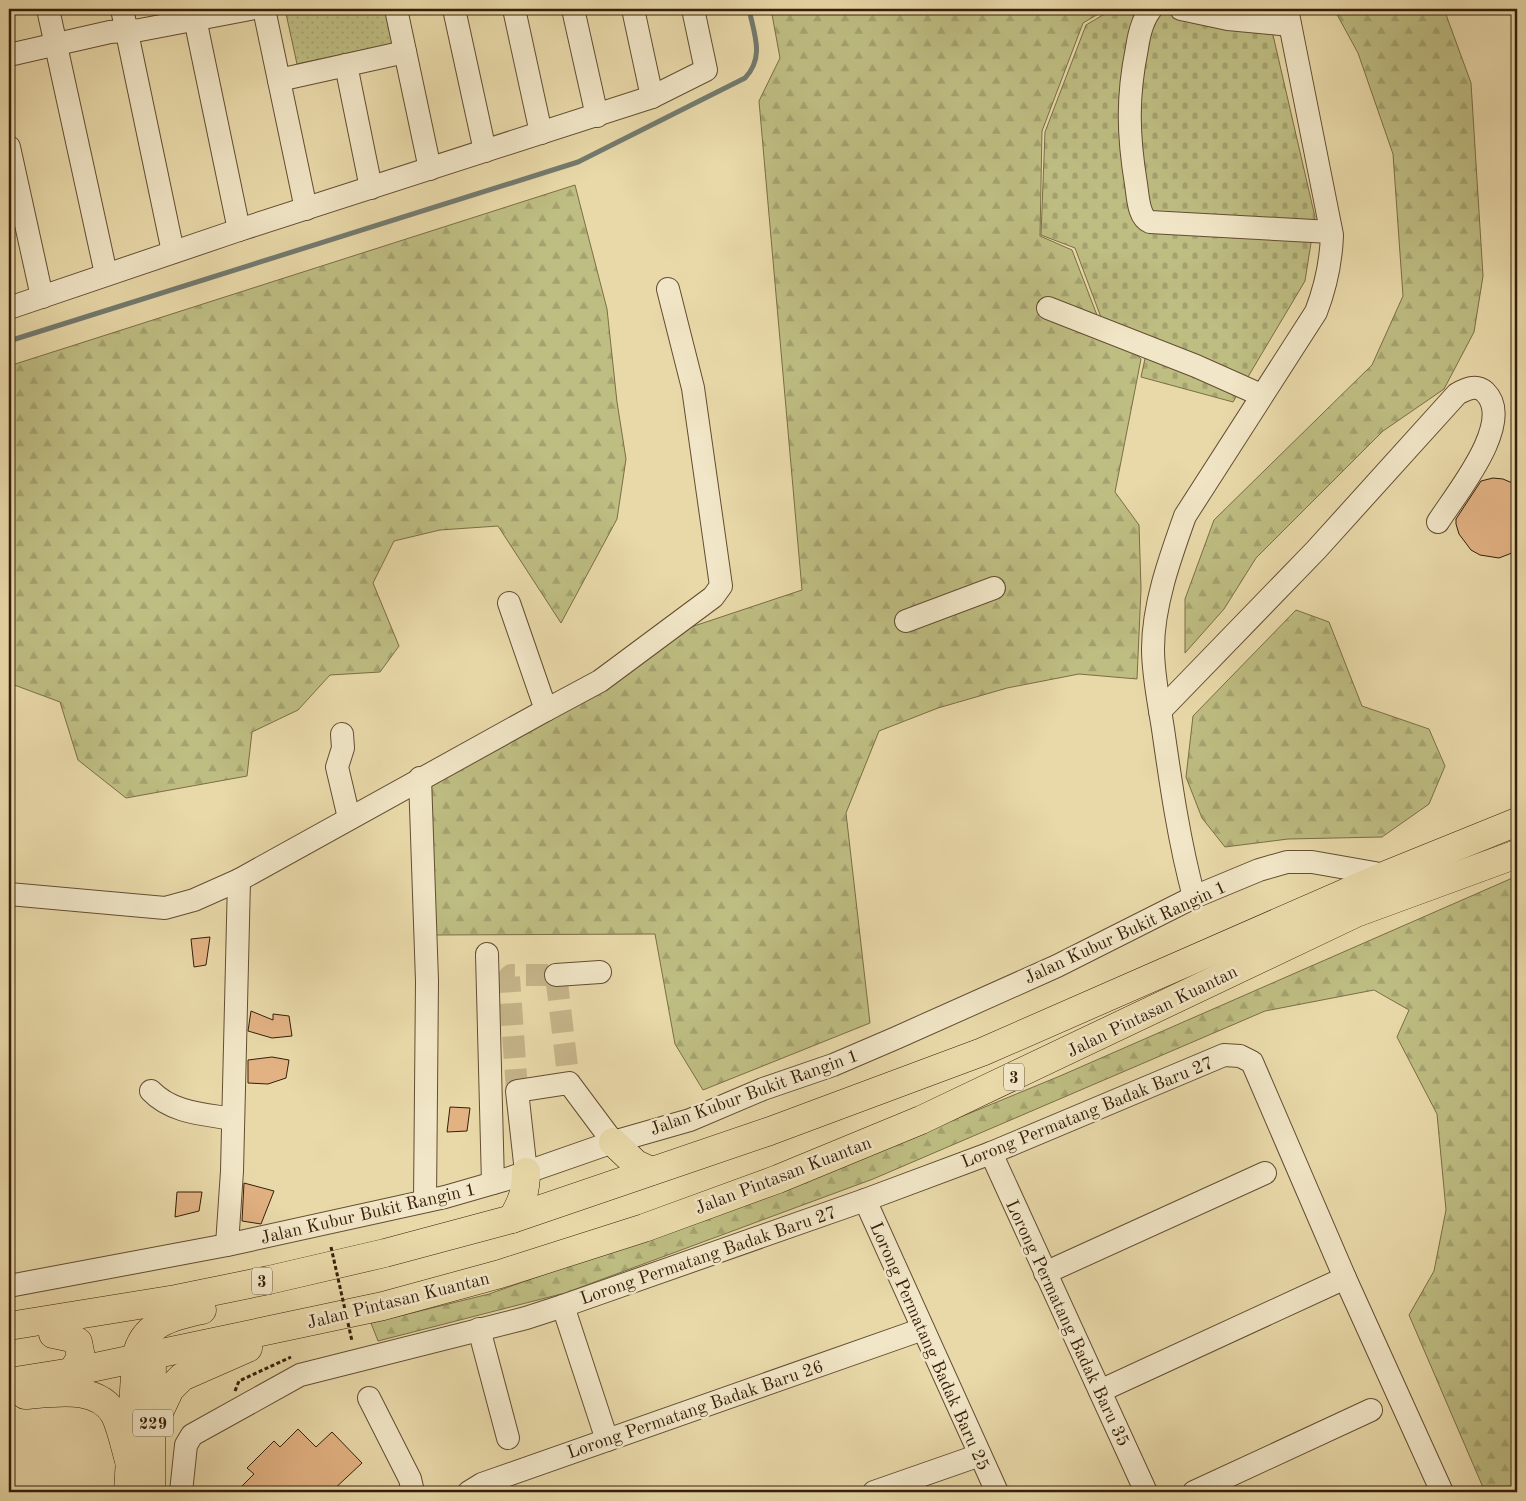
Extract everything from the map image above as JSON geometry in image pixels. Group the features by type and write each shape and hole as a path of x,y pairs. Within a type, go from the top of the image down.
{"main road":[{"name":"Jalan Pintasan Kuantan","path":"9,1326 176,1299 260,1282 385,1253 512,1218 770,1131 909,1080 1050,1024 1212,950 1517,822"},
{"name":"Jalan Pintasan Kuantan","path":"9,1382 72,1372 143,1350 314,1321 383,1306 528,1266 644,1228 786,1176 922,1120 1356,913 1517,854"},
{"path":"9,1341 110,1325 127,1326 143,1350 163,1321 175,1316 396,1266 589,1212 689,1179 738,1154 770,1131"},
{"path":"613,1142 636,1164 651,1171"},
{"path":"512,1218 522,1202 526,1190 526,1172"},
{"path":"153,1425 170,1390 182,1376 314,1321"},
{"path":"53,1334 72,1338 78,1342 81,1357 72,1372"},
{"name":"229","path":"143,1350 153,1425 151,1492"},
{"name":"229","path":"128,1492 143,1350"},
{"path":"9,1396 72,1392 86,1394 98,1399 108,1406 115,1416 130,1464"}],"street":[{"path":"48,9 106,274"},
{"path":"125,19 140,30 194,15 250,9"},
{"path":"264,9 306,208"},
{"path":"396,9 430,169"},
{"path":"454,9 485,151"},
{"path":"514,9 541,133"},
{"path":"573,9 597,116"},
{"path":"633,9 652,97"},
{"path":"9,308 306,208 652,97 706,71 693,9"},
{"path":"1151,9 1140,32 1128,104 1129,144 1139,201 1144,218 1150,222 1331,232"},
{"path":"1181,9 1228,19 1289,17 1331,232 1331,263 1325,288 1316,312 1185,516 1172,550 1160,600 1153,649 1160,711 1181,847 1194,897"},
{"path":"194,15 239,230"},
{"path":"9,55 56,44 125,19"},
{"path":"125,19 174,252"},
{"path":"279,80 405,52"},
{"path":"346,65 371,188"},
{"path":"9,147 42,297"},
{"path":"9,894 165,908 194,900 239,880 420,778 600,681 713,597 722,586 693,388 668,289"},
{"path":"1048,308 1196,366 1261,395"},
{"path":"1160,711 1316,550 1457,394 1469,387 1481,388 1490,397 1492,432 1486,448 1438,522"},
{"path":"906,621 994,588"},
{"path":"509,603 546,710"},
{"path":"342,734 342,754 338,767 349,818"},
{"path":"420,778 427,981 425,1201"},
{"name":"Jalan Kubur Bukit Rangin 1","path":"9,1286 227,1245 425,1201 493,1183 613,1142 690,1120 763,1089 834,1065 1057,966 1194,897 1259,870 1287,862 1312,862 1386,876"},
{"path":"227,1245 231,1206 239,880"},
{"path":"487,954 493,1183"},
{"path":"556,975 600,972"},
{"name":"Lorong Permatang Badak Baru 27","path":"181,1492 188,1440 282,1383 300,1375 563,1306 865,1200 991,1153 1224,1055 1240,1056 1252,1062 1261,1080 1345,1278 1442,1492"},
{"path":"526,1172 517,1092 569,1083 613,1142"},
{"path":"152,1091 161,1101 175,1108 233,1119"},
{"name":"Lorong Permatang Badak Baru 35","path":"991,1153 1146,1492"},
{"path":"1045,1273 1265,1173"},
{"name":"Lorong Permatang Badak Baru 25","path":"865,1200 997,1492"},
{"path":"1100,1391 1345,1278"},
{"name":"Lorong Permatang Badak Baru 27","path":"563,1306 606,1440"},
{"path":"479,1329 508,1438"},
{"name":"Lorong Permatang Badak Baru 26","path":"470,1492 482,1484 923,1329"},
{"path":"369,1398 410,1479 413,1492"},
{"path":"1194,1492 1370,1410"},
{"path":"874,1492 980,1455"}],"path":[{"path":"330,1247 352,1341"}],"green space":[{"path":"285,9 387,9 395,43 297,64"},
{"path":"771,9 1107,9 1083,23 1042,131 1040,236 1072,250 1100,323 1141,359 1115,492 1139,525 1141,589 1137,679 1079,674 1007,688 938,708 879,731 846,813 870,1023 703,1090 675,1044 655,934 431,935 431,781 652,640 802,590 759,101 780,58"},
{"path":"1113,9 1267,9 1315,217 1305,281 1233,402 1141,377 1146,354 1102,320 1075,248 1041,235 1045,132 1086,25"},
{"path":"1334,9 1444,9 1471,83 1483,276 1474,332 1444,389 1383,431 1256,558 1224,609 1185,653 1185,599 1214,520 1372,365 1403,296 1393,154 1358,53"},
{"path":"575,185 607,309 617,402 626,459 617,519 561,623 498,526 440,530 394,541 373,583 399,646 380,672 330,675 298,710 252,732 247,776 126,798 78,760 60,702 9,683 9,366"},
{"path":"1296,610 1329,622 1362,706 1429,729 1445,766 1429,804 1382,837 1288,839 1225,847 1202,818 1186,777 1193,716"},
{"path":"1517,876 1517,1492 1485,1492 1409,1315 1434,1271 1446,1210 1437,1114 1397,1037 1409,1010 1374,990 1265,1011 873,1179 565,1293 378,1341 371,1323 489,1294 793,1186 1060,1076"}],"building":[{"path":"1493,478 1503,479 1517,485 1517,551 1499,558 1480,555 1471,550 1459,534 1456,524 1456,519 1481,481"},
{"path":"210,937 206,965 194,967 191,939"},
{"path":"251,1011 273,1020 273,1014 289,1016 292,1036 272,1038 248,1031"},
{"path":"272,1057 289,1060 286,1078 268,1084 248,1083 248,1060"},
{"path":"450,1107 470,1108 467,1131 447,1132"},
{"path":"244,1183 274,1191 261,1224 242,1221"},
{"path":"177,1192 202,1192 199,1211 175,1217"},
{"path":"298,1429 316,1447 332,1432 362,1463 331,1492 236,1492 254,1474 247,1468 274,1441 280,1447"}],"waterway":[{"path":"9,341 578,162 745,78 755,62 756,54 755,36 749,9"}],"tunnel":[{"path":"517,1091 509,977 511,975 556,975 569,1083"}]}
